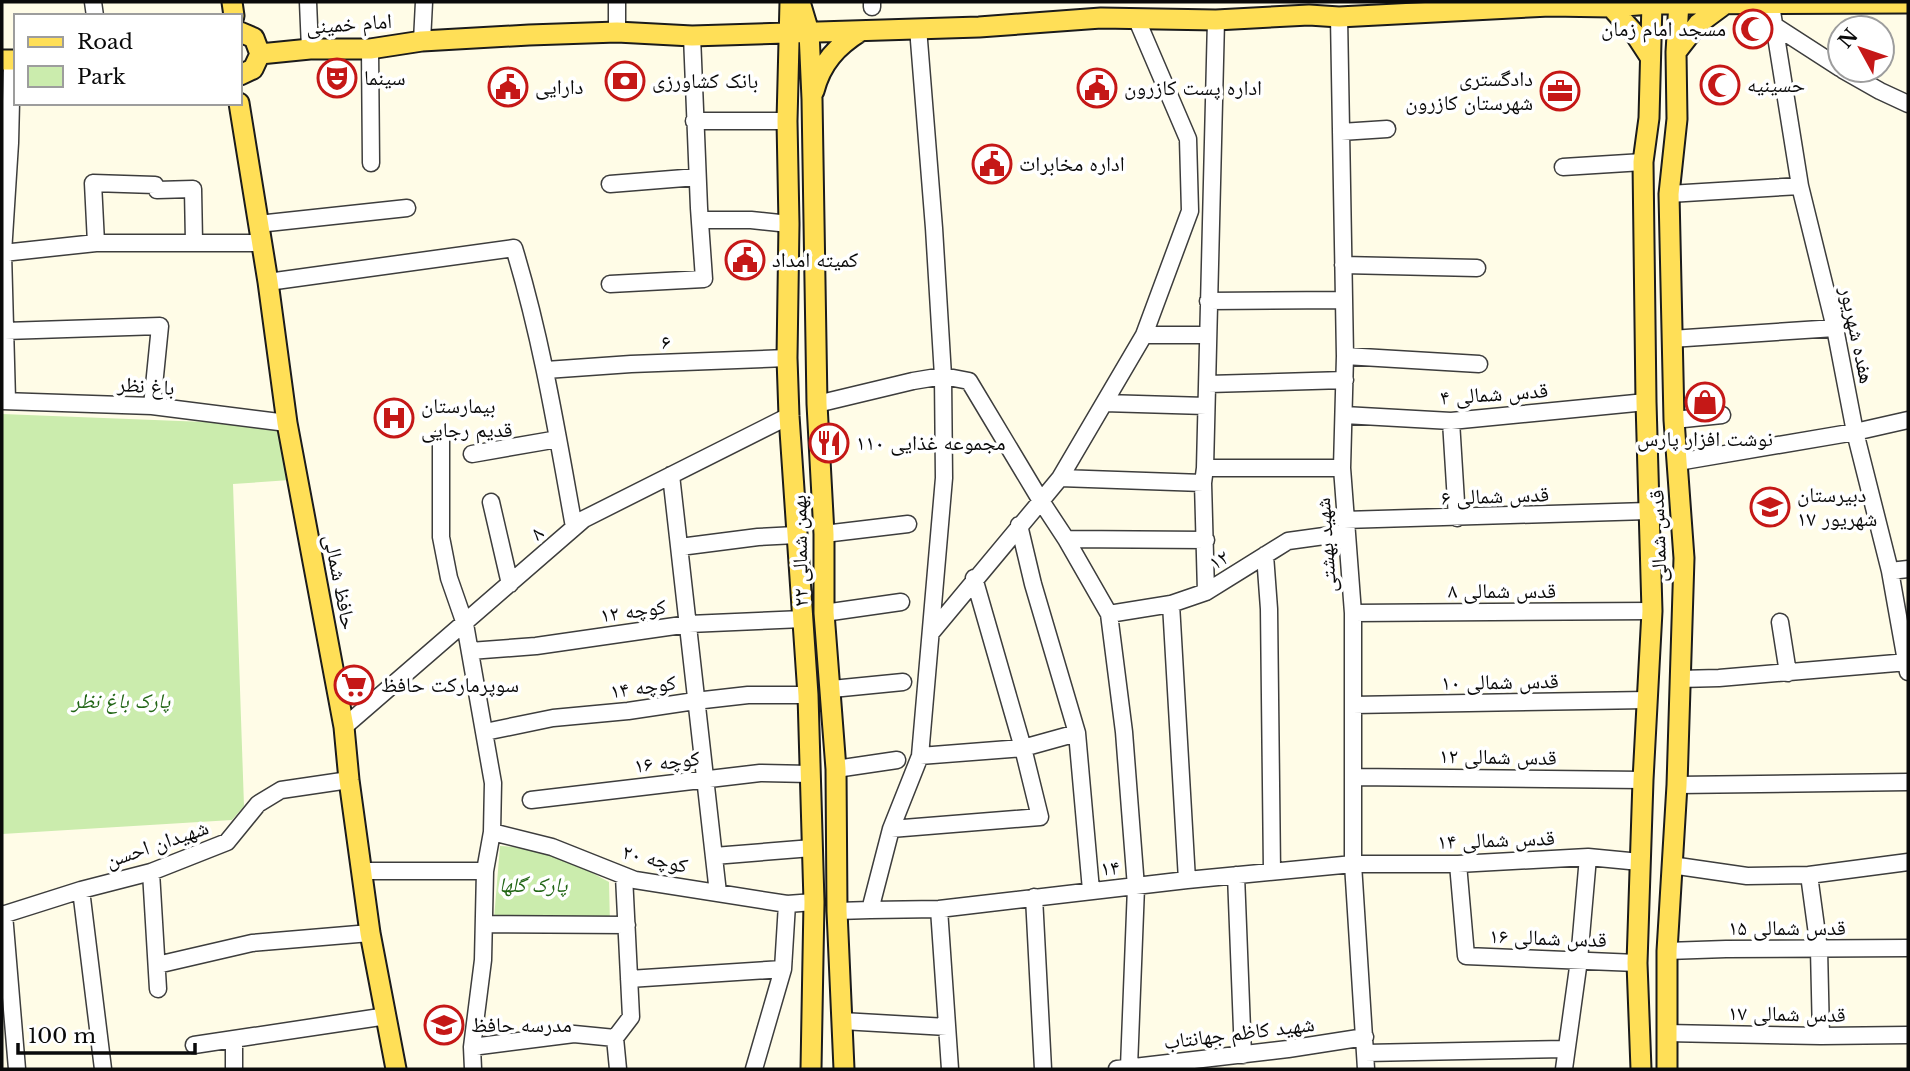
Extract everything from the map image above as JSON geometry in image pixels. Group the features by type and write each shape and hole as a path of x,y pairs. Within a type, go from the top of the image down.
{"main road":[{"path":"790,2 799,32"},
{"path":"799,32 800,2"},
{"name":"امام خمینی","path":"260,54 310,49 370,49 422,41 617,32 692,36 1038,24 1100,10 1137,20 1216,20 1309,8 1339,17 1550,4 1611,7 1651,3 1908,3"},
{"name":"قدس شمالی","path":"1641,1069 1637,962 1643,780 1653,611 1648,511 1643,162 1649,118 1651,3"},
{"name":"قدس شمالی","path":"1667,1069 1667,951 1677,785 1684,558 1674,421 1669,194 1677,119 1676,52 1679,3"},
{"path":"1676,52 1698,24 1726,3"},
{"path":"1611,7 1635,34 1650,57"},
{"path":"812,99 818,77 829,58 844,42 863,30"},
{"name":"۲۲ بهمن شمالی","path":"799,32 812,99 817,404 824,534 824,613 832,689 836,769 837,911 844,1069"},
{"name":"۲۲ بهمن شمالی","path":"799,32 787,121 787,358 808,695 814,902 811,1069"},
{"path":"242,33 254,38 260,54 253,69 242,74"},
{"name":"حافظ شمالی","path":"239,105 268,282 287,423 344,727 370,933 396,1069"}],"street":[{"path":"308,2 310,49"},
{"path":"422,41 424,2"},
{"path":"617,2 617,32"},
{"name":"هفده شهریور","path":"1772,5 1800,186 1835,328 1855,432 1890,571 1908,665"},
{"name":"شهید بهشتی","path":"1339,17 1345,356 1342,468 1353,613 1353,864 1365,1053"},
{"path":"930,633 1060,478 1144,335 1189,211 1188,139 1137,20"},
{"path":"1206,592 1204,475 1216,20"},
{"path":"1775,26 1826,59"},
{"path":"870,909 891,829 920,756 944,478 943,376 918,28"},
{"path":"610,284 704,279 694,121 692,36"},
{"path":"370,49 371,163"},
{"path":"4,400 3,253 6,112 10,60"},
{"path":"1868,84 1908,104"},
{"path":"694,121 787,121"},
{"path":"1341,132 1387,129"},
{"path":"1563,167 1643,162"},
{"path":"610,184 697,177"},
{"path":"96,243 93,183 155,185 157,190 193,189 194,242"},
{"path":"1669,194 1800,186"},
{"path":"3,253 96,243 194,242 407,208"},
{"path":"700,220 751,220 789,224"},
{"path":"268,282 514,248 546,370 575,527"},
{"path":"1343,265 1477,268"},
{"path":"1208,301 1344,300"},
{"path":"5,331 160,326 152,406"},
{"path":"1671,338 1835,328"},
{"path":"1144,335 1207,335"},
{"path":"1345,356 1479,364"},
{"name":"۶","path":"546,370 787,358"},
{"path":"817,404 943,376 968,381 1066,538 1109,614 1124,732 1136,887 1123,1068"},
{"path":"1208,384 1345,380"},
{"name":"باغ نظر","path":"4,400 152,406 287,423"},
{"name":"قدس شمالی ۴","path":"1344,415 1451,421 1646,402"},
{"path":"1104,403 1206,406"},
{"path":"1674,421 1722,415"},
{"name":"۸","path":"344,727 584,519 789,416"},
{"path":"1678,462 1855,432 1908,420"},
{"path":"1451,421 1457,518"},
{"path":"441,438 441,537 449,578 465,624 493,783 492,832 485,871 486,924 472,1046 473,1069"},
{"path":"472,454 558,439"},
{"path":"1060,478 1204,475 1342,468"},
{"path":"671,475 718,893"},
{"path":"491,502 510,584"},
{"name":"قدس شمالی ۶","path":"1345,526 1457,518 1648,511"},
{"path":"824,534 908,524"},
{"path":"1019,525 1033,584 1077,733 1091,890"},
{"name":"۱۲","path":"1109,614 1171,604 1206,592 1288,541 1345,526"},
{"path":"680,547 758,537 796,536"},
{"path":"1066,538 1206,540"},
{"path":"1265,555 1269,609 1272,871"},
{"path":"1890,571 1908,569"},
{"path":"891,829 1040,817 974,578"},
{"path":"824,613 901,602"},
{"path":"1171,604 1187,880"},
{"name":"قدس شمالی ۸","path":"1353,613 1653,611"},
{"name":"کوچه ۱۲","path":"470,651 537,646 689,624 803,619"},
{"path":"1780,622 1788,673"},
{"path":"1679,679 1908,665"},
{"path":"832,689 903,682"},
{"name":"کوچه ۱۴","path":"485,732 553,718 695,701 748,695 808,695"},
{"name":"قدس شمالی ۱۰","path":"1353,705 1647,700"},
{"path":"920,756 1023,748 1077,733"},
{"path":"836,769 897,760"},
{"name":"کوچه ۱۶","path":"531,800 704,778 760,773 810,774"},
{"name":"قدس شمالی ۱۲","path":"1353,777 1643,780"},
{"name":"شهیدان احسن","path":"3,914 151,872 227,842 258,804 281,790 349,780"},
{"path":"1677,785 1908,782"},
{"name":"کوچه ۲۰","path":"492,832 552,847 635,880 787,904 814,902"},
{"path":"713,856 812,848"},
{"path":"1564,1069 1579,960 1588,857"},
{"name":"قدس شمالی ۱۴","path":"1353,864 1458,864 1588,857 1640,862"},
{"path":"1671,865 1746,876 1809,875 1908,862"},
{"name":"۱۴","path":"837,911 939,909 1091,890 1353,864"},
{"name":"قدس شمالی ۱۶","path":"1458,864 1466,956 1637,962"},
{"path":"363,872 485,871"},
{"path":"151,872 158,989"},
{"path":"1236,875 1243,1055"},
{"path":"1809,875 1819,949 1821,1036"},
{"path":"618,1069 615,1038 631,1017 624,876"},
{"path":"81,890 103,1069"},
{"path":"1034,897 1043,1069"},
{"path":"754,1069 783,969 787,904"},
{"path":"939,909 950,1069"},
{"path":"3,914 17,1069"},
{"path":"486,924 626,925"},
{"path":"156,965 252,943 370,933"},
{"name":"قدس شمالی ۱۵","path":"1667,951 1908,948"},
{"path":"629,979 783,969"},
{"path":"194,1045 387,1016"},
{"path":"842,1021 947,1027"},
{"name":"قدس شمالی ۱۷","path":"1666,1033 1908,1035"},
{"path":"472,1046 573,1034 615,1038"},
{"path":"234,1039 234,1069"},
{"name":"شهید کاظم جهانتاب","path":"1123,1068 1207,1064 1243,1055 1565,1049"}],"green space":[{"name":"پارک باغ نظر","path":"2,414 282,425 290,480 233,484 244,806 232,820 2,834"},
{"name":"پارک گلها","path":"500,846 557,857 609,882 610,925 494,919"}],"place":[{"name":"مسجد امام زمان","path":"1753,29"},
{"name":"سینما","path":"337,78"},
{"name":"بانک کشاورزی","path":"625,81"},
{"name":"حسینیه","path":"1720,85"},
{"name":"دارایی","path":"508,87"},
{"name":"اداره پست کازرون","path":"1097,88"},
{"name":"دادگستری شهرستان کازرون","path":"1560,91"},
{"name":"اداره مخابرات","path":"992,164"},
{"name":"کمیته امداد","path":"745,260"},
{"name":"نوشت افزار پارس","path":"1705,402"},
{"name":"بیمارستان قدیم رجایی","path":"394,418"},
{"name":"مجموعه غذایی ۱۱۰","path":"829,443"},
{"name":"دبیرستان ۱۷ شهریور","path":"1770,507"},
{"name":"سوپرمارکت حافظ","path":"354,685"},
{"name":"مدرسه حافظ","path":"444,1025"}]}
